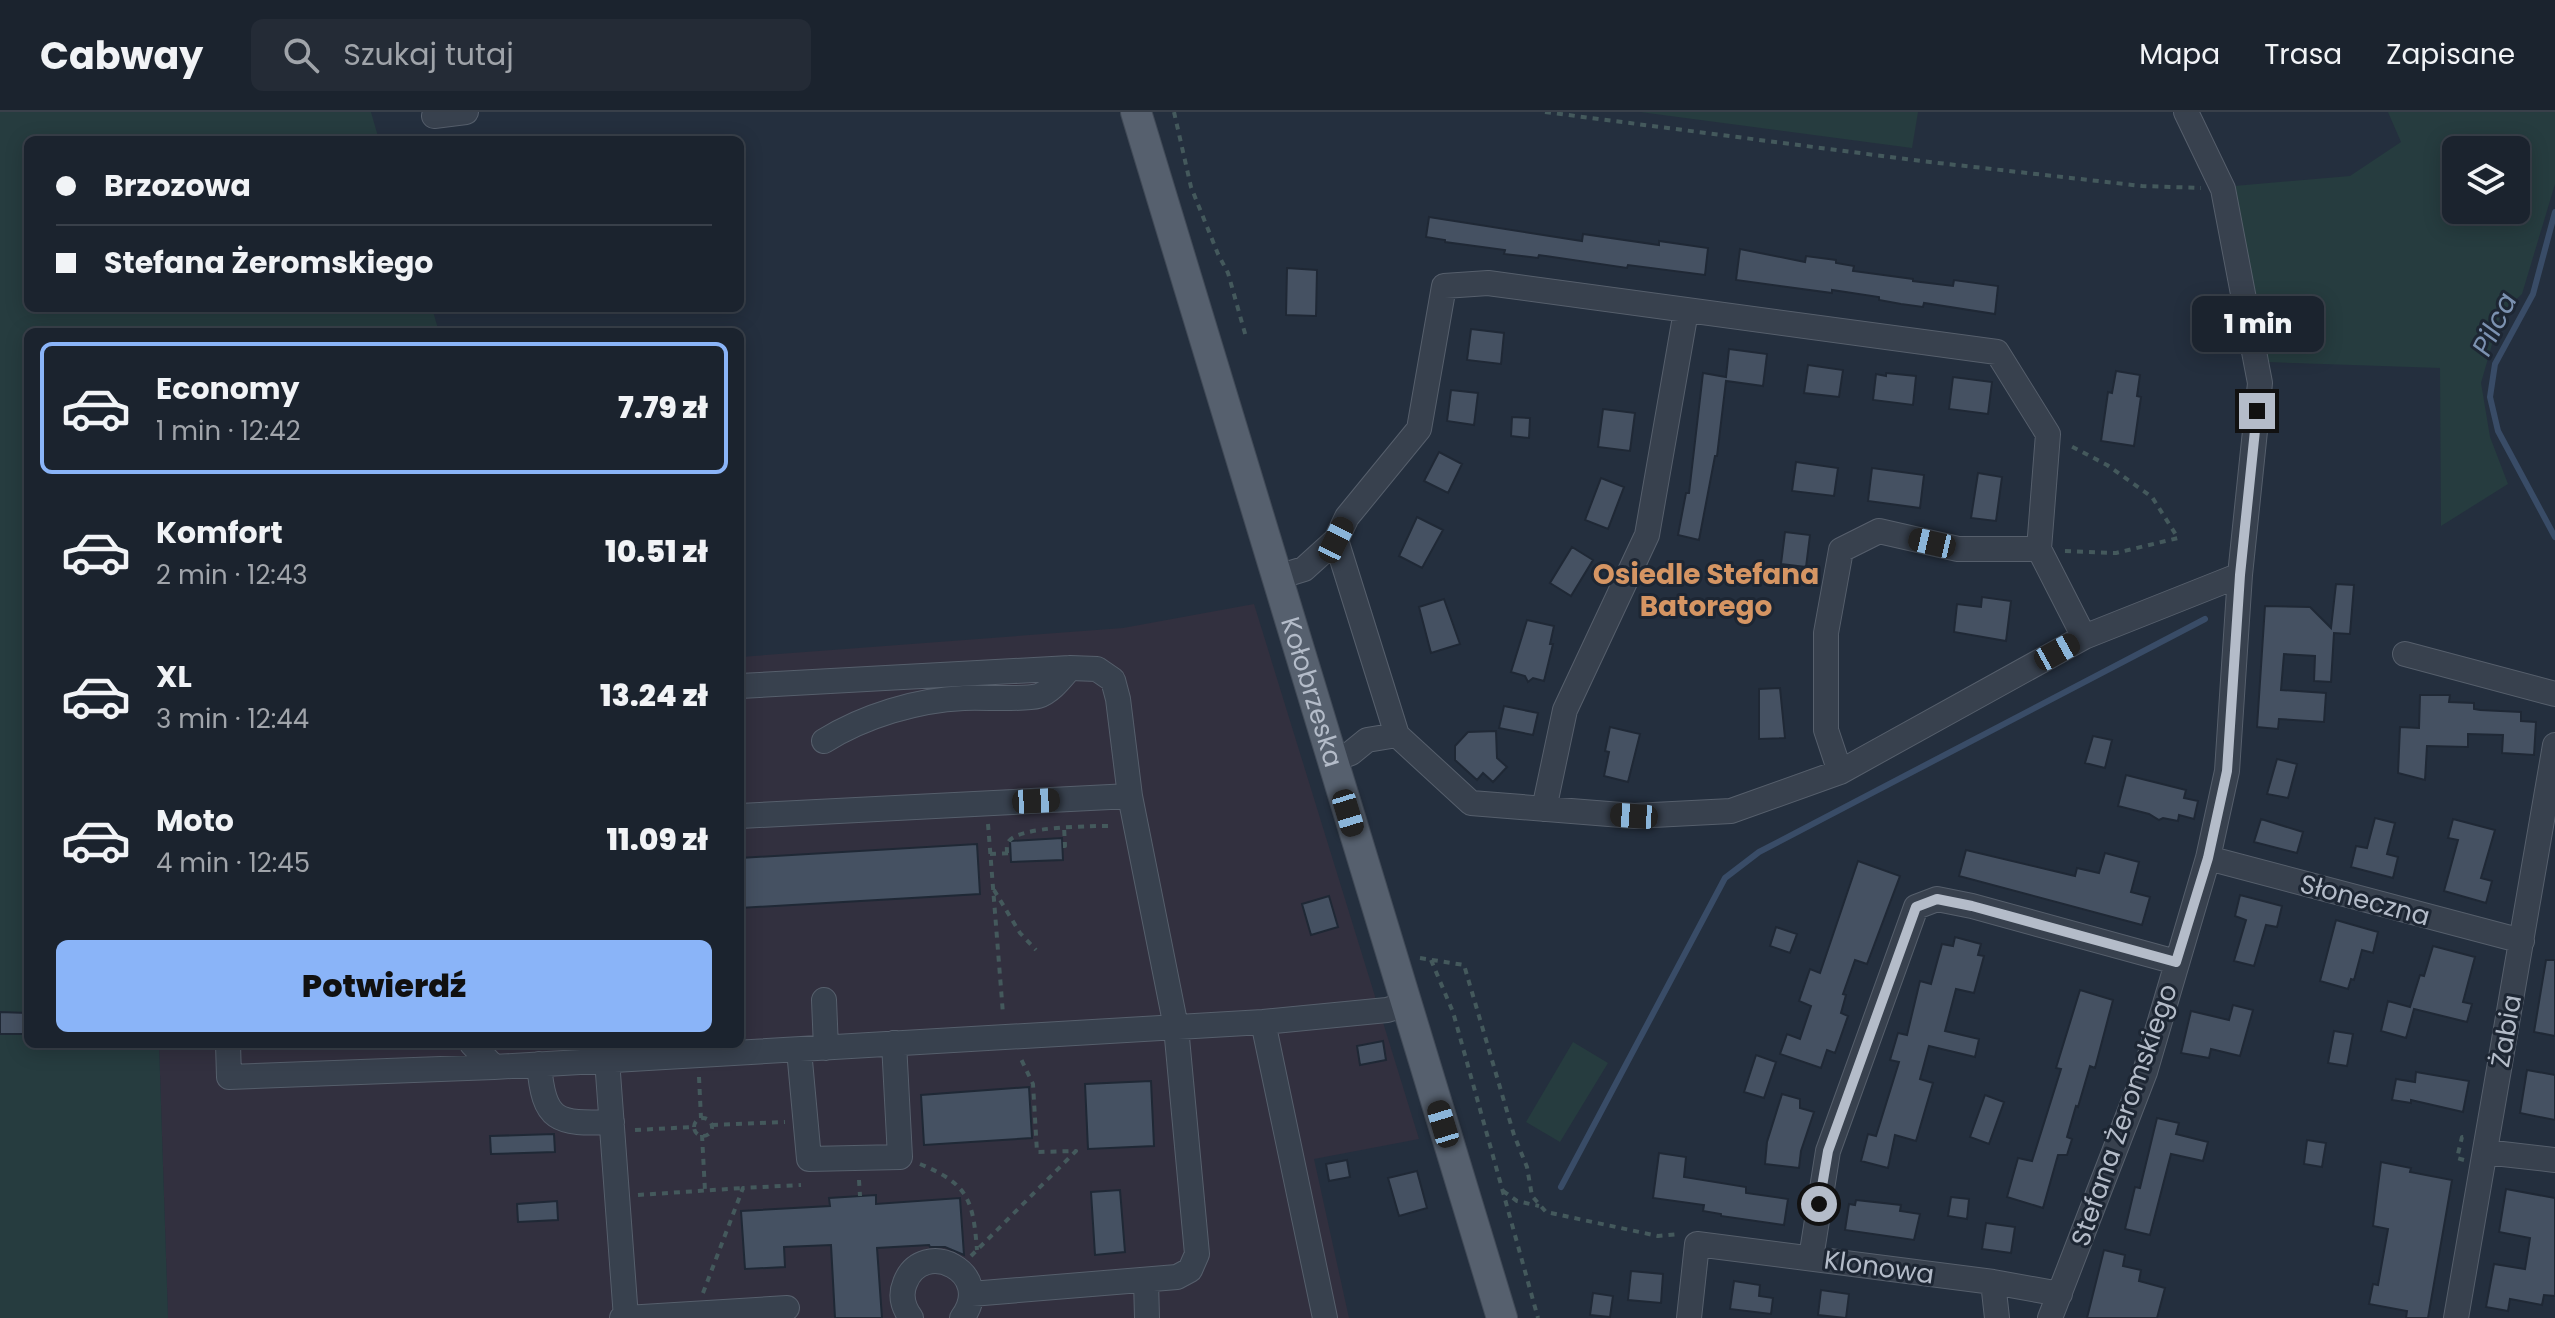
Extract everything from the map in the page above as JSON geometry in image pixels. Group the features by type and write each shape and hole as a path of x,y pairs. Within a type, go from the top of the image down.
{"main road":[{"name":"Kołobrzeska","path":"1136,112 1502,1318"}],"street":[{"path":"434,116 466,112"},
{"name":"Stefana Żeromskiego","path":"2050,1318 2145,1072 2208,858 2227,771 2240,575 2260,383 2223,189 2186,112"},
{"path":"1278,577 1304,569 1336,540 1347,517 1419,429 1444,286 1488,283 1997,352 2048,434 2039,549 2084,637"},
{"path":"1544,809 1565,710 1647,535 1686,311"},
{"path":"1840,772 1826,730 1826,633 1841,550 1879,531 1958,549 2039,549"},
{"path":"1336,540 1397,735 1471,803 1634,816 1731,811 1840,772 2084,637 2240,575"},
{"path":"2405,654 2555,694"},
{"path":"824,741 844,728 922,702 1039,696 1056,684 1070,668"},
{"path":"744,686 1070,668 1097,669 1113,680 1130,796 1176,1027 1197,1254 1190,1270 1177,1277 971,1294"},
{"path":"1332,760 1351,753 1367,740 1397,735"},
{"name":"Żabia","path":"2456,1318 2475,1151 2522,941 2555,745"},
{"path":"744,816 1130,796"},
{"name":"Słoneczna","path":"2208,858 2522,941"},
{"path":"1811,1258 1828,1151 1916,907 1937,899 1972,906 2176,962"},
{"path":"824,1000 826,1048"},
{"path":"228,1048 229,1077 494,1067 539,1064 607,1052 698,1055 1263,1022 1387,1010 1407,1004"},
{"path":"1263,1022 1325,1318"},
{"path":"799,1050 809,1159 900,1157 894,1043"},
{"path":"476,1048 494,1067"},
{"path":"607,1052 624,1318 787,1308"},
{"path":"539,1064 542,1093 548,1110 558,1118 612,1126"},
{"path":"2475,1151 2555,1160"},
{"name":"Klonowa","path":"1689,1318 1697,1244 1993,1282 2060,1294"},
{"path":"911,1318 902,1299 903,1288 915,1268 925,1262 937,1261 959,1269 970,1284 970,1305 962,1318"},
{"path":"1146,1280 1147,1318"},
{"path":"1993,1282 1997,1318"}],"path":[{"path":"1174,112 1191,187 1228,273 1246,337"},
{"path":"1545,112 2142,186 2223,189"},
{"path":"2039,549 2116,553 2178,538 2152,497 2107,465 2048,434"},
{"path":"986,803 1004,1025"},
{"path":"990,854 1009,853 1007,844 1010,839 1064,827 1136,825"},
{"path":"1063,846 1064,827"},
{"path":"993,887 1020,933 1036,950"},
{"path":"1431,960 1453,1012 1538,1318"},
{"path":"698,1055 701,1118"},
{"path":"959,1269 1076,1151 1037,1152 1033,1084 1021,1059"},
{"path":"701,1118 712,1125 709,1133 702,1135 697,1134 694,1127 701,1118"},
{"path":"712,1125 806,1122"},
{"path":"612,1126 694,1127"},
{"path":"702,1135 705,1191"},
{"path":"943,1175 954,1181 969,1199 977,1250"},
{"path":"859,1180 860,1196"},
{"path":"617,1196 801,1185"},
{"path":"695,1314 743,1188"},
{"path":"1503,1190 1517,1201 1541,1206"}],"shaded area":[{"path":"1254,604 1419,1139 1314,1159 1349,1318 168,1318 159,1048 744,1048 744,657 1123,628"}],"green space":[{"path":"0,112 371,112 378,136 24,136 24,312 433,312 438,328 24,328 24,1048 159,1048 168,1318 0,1318"},
{"path":"1640,112 1918,112 1912,148"},
{"path":"2388,112 2555,112 2555,184 2522,294 2501,313 2481,383 2490,437 2508,484 2441,526 2440,368 2268,362 2234,186 2350,176 2401,142"},
{"path":"1573,1042 1608,1063 1560,1142 1526,1122"}],"building":[{"path":"1429,217 1582,241 1583,234 1659,245 1659,241 1708,248 1705,275 1539,255 1538,258 1504,254 1505,250 1445,242 1426,237"},
{"path":"1740,249 1805,262 1806,256 1836,260 1836,263 1854,266 1853,271 1913,281 1953,286 1954,280 1998,286 1995,314 1924,303 1923,307 1901,304 1879,300 1879,297 1832,290 1832,293 1736,280"},
{"path":"1287,268 1317,270 1316,316 1286,315"},
{"path":"1471,329 1504,333 1501,364 1467,360"},
{"path":"1729,349 1767,354 1763,386 1726,381 1717,456 1699,540 1678,535 1686,493 1689,493 1703,373 1726,377"},
{"path":"1808,365 1843,370 1839,397 1804,393"},
{"path":"2116,371 2140,375 2137,396 2141,397 2134,446 2101,441 2108,392 2112,393"},
{"path":"1886,373 1916,376 1913,405 1873,400 1876,374 1886,376"},
{"path":"1953,377 1992,382 1988,414 1949,409"},
{"path":"1451,390 1478,393 1474,425 1447,421"},
{"path":"1603,409 1635,413 1630,451 1598,447"},
{"path":"1512,417 1530,418 1529,438 1511,436"},
{"path":"1439,452 1462,464 1448,493 1424,481"},
{"path":"1796,462 1838,468 1834,496 1792,491"},
{"path":"1872,468 1924,475 1920,508 1868,501"},
{"path":"1978,473 2002,477 1996,521 1971,518"},
{"path":"1601,478 1624,487 1608,529 1585,520"},
{"path":"1417,517 1443,530 1422,568 1399,556"},
{"path":"1785,532 1810,535 1806,567 1781,564"},
{"path":"1572,547 1593,560 1571,596 1550,583"},
{"path":"2336,584 2354,585 2350,634 2334,633 2331,682 2314,681 2315,656 2284,654 2281,690 2326,693 2324,722 2279,719 2278,729 2257,727 2265,606 2310,607 2331,628"},
{"path":"1982,597 2011,601 2006,641 1954,632 1957,604 1981,607"},
{"path":"1444,599 1460,644 1431,653 1419,607"},
{"path":"1527,620 1554,626 1544,681 1533,678 1528,682 1525,676 1511,672"},
{"path":"1780,688 1785,738 1759,739 1759,689"},
{"path":"2420,695 2450,695 2449,702 2474,703 2474,709 2521,712 2521,721 2536,722 2534,755 2502,753 2503,735 2468,734 2468,747 2427,746 2425,780 2398,773 2400,727 2419,728"},
{"path":"1504,706 1538,713 1533,735 1499,728"},
{"path":"1610,727 1640,734 1628,782 1604,776"},
{"path":"1496,731 1497,758 1507,767 1493,782 1483,773 1477,780 1455,760 1455,746 1468,732"},
{"path":"2093,736 2112,740 2105,768 2085,763"},
{"path":"2277,759 2297,764 2288,798 2267,794"},
{"path":"2126,775 2186,790 2184,798 2198,801 2194,819 2179,815 2178,821 2159,820 2149,814 2118,806"},
{"path":"2375,818 2395,823 2387,854 2398,857 2393,878 2351,867 2356,846 2367,848"},
{"path":"2261,819 2303,832 2297,853 2254,842"},
{"path":"2453,819 2495,830 2481,878 2492,881 2486,903 2444,891 2458,840 2448,838"},
{"path":"1062,838 1063,860 1011,862 1010,841"},
{"path":"977,844 980,894 744,908 744,858"},
{"path":"1966,850 2075,876 2077,868 2099,873 2105,853 2139,862 2131,892 2150,897 2142,925 1959,876"},
{"path":"1858,861 1900,876 1867,964 1855,960 1843,994 1846,995 1841,1013 1848,1016 1835,1053 1827,1050 1821,1068 1780,1054 1787,1034 1800,1039 1811,1006 1799,1001 1810,969 1820,973"},
{"path":"2240,895 2282,906 2277,927 2266,925 2254,966 2234,961 2246,920 2235,916"},
{"path":"1329,896 1338,927 1311,935 1302,904"},
{"path":"2336,920 2378,932 2373,953 2362,950 2354,980 2351,979 2348,989 2320,981"},
{"path":"1776,927 1797,934 1790,953 1770,946"},
{"path":"1955,937 1981,944 1978,955 1984,956 1974,993 1956,989 1945,1031 1979,1039 1975,1057 1929,1046 1920,1079 1933,1083 1916,1141 1895,1135 1888,1168 1861,1161 1868,1134 1876,1136 1899,1062 1890,1060 1898,1033 1907,1035 1920,981 1931,984 1942,944 1953,946"},
{"path":"2433,946 2475,957 2463,1002 2472,1004 2467,1022 2414,1009 2406,1038 2381,1031 2388,1001 2410,1007"},
{"path":"2546,960 2555,960 2555,1036 2534,1032"},
{"path":"2080,990 2113,1000 2095,1068 2090,1066 2076,1106 2067,1137 2072,1139 2067,1155 2058,1155 2043,1208 2007,1197 2018,1158 2032,1161 2061,1069 2056,1068"},
{"path":"2233,1005 2253,1010 2240,1056 2211,1049 2209,1058 2181,1053 2191,1011 2229,1020"},
{"path":"0,1012 24,1013 24,1034 0,1034"},
{"path":"2334,1031 2353,1034 2347,1066 2328,1063"},
{"path":"1383,1041 1386,1060 1360,1065 1357,1046"},
{"path":"1756,1055 1776,1062 1764,1098 1744,1092"},
{"path":"2527,1070 2555,1075 2555,1120 2520,1113"},
{"path":"2416,1072 2469,1081 2463,1112 2411,1100 2411,1103 2392,1100 2396,1079 2415,1082"},
{"path":"1151,1081 1154,1146 1088,1149 1085,1084"},
{"path":"1029,1087 1032,1138 924,1145 921,1095"},
{"path":"1782,1094 1800,1099 1800,1108 1814,1112 1801,1151 1799,1168 1765,1164 1767,1142"},
{"path":"1985,1095 2004,1102 1989,1144 1970,1137"},
{"path":"2157,1118 2179,1123 2176,1134 2208,1142 2203,1161 2171,1154 2150,1235 2125,1229 2135,1187 2140,1188"},
{"path":"554,1134 555,1152 491,1154 490,1136"},
{"path":"2307,1140 2326,1143 2322,1167 2304,1164"},
{"path":"1659,1153 1686,1157 1684,1177 1746,1187 1746,1193 1788,1199 1784,1225 1721,1216 1703,1211 1704,1205 1653,1198"},
{"path":"1347,1160 1350,1177 1329,1181 1326,1164"},
{"path":"2381,1162 2411,1168 2410,1172 2452,1180 2428,1318 2406,1318 2407,1311 2369,1304 2373,1284 2378,1285 2388,1229 2373,1226"},
{"path":"1417,1171 1427,1208 1399,1216 1388,1178"},
{"path":"2506,1189 2555,1198 2555,1296 2544,1295 2542,1305 2510,1299 2508,1311 2486,1307 2494,1264 2525,1269 2530,1238 2499,1232"},
{"path":"1120,1190 1125,1252 1095,1255 1091,1192"},
{"path":"876,1195 876,1204 960,1198 964,1255 945,1247 929,1245 877,1248 882,1318 835,1318 831,1245 784,1247 785,1267 745,1269 741,1211 830,1206 829,1198"},
{"path":"1951,1197 1969,1199 1967,1219 1948,1216"},
{"path":"1856,1200 1901,1205 1900,1211 1920,1214 1914,1240 1845,1230 1849,1204 1855,1205"},
{"path":"557,1201 558,1220 518,1222 517,1204"},
{"path":"1986,1223 2015,1227 2011,1253 1982,1249"},
{"path":"2104,1250 2125,1255 2123,1266 2141,1270 2139,1281 2165,1288 2157,1318 2087,1318"},
{"path":"1631,1271 1663,1274 1661,1303 1628,1300"},
{"path":"1734,1281 1760,1285 1759,1296 1773,1298 1771,1314 1730,1309"},
{"path":"1821,1290 1849,1294 1846,1318 1818,1315"},
{"path":"1593,1293 1613,1296 1610,1317 1590,1315"}],"waterway":[{"name":"Pilca","path":"2555,212 2533,294 2495,364 2490,397 2498,431 2555,537"},
{"path":"1561,1187 1725,878 1759,852 2205,619"}],"district":[{"name":"Osiedle Stefana Batorego","path":"1706,590"}],"route":[{"path":"1819,1204 1828,1151 1916,907 1937,899 1972,906 2176,962 2208,858 2227,771 2240,575 2257,411"}]}
